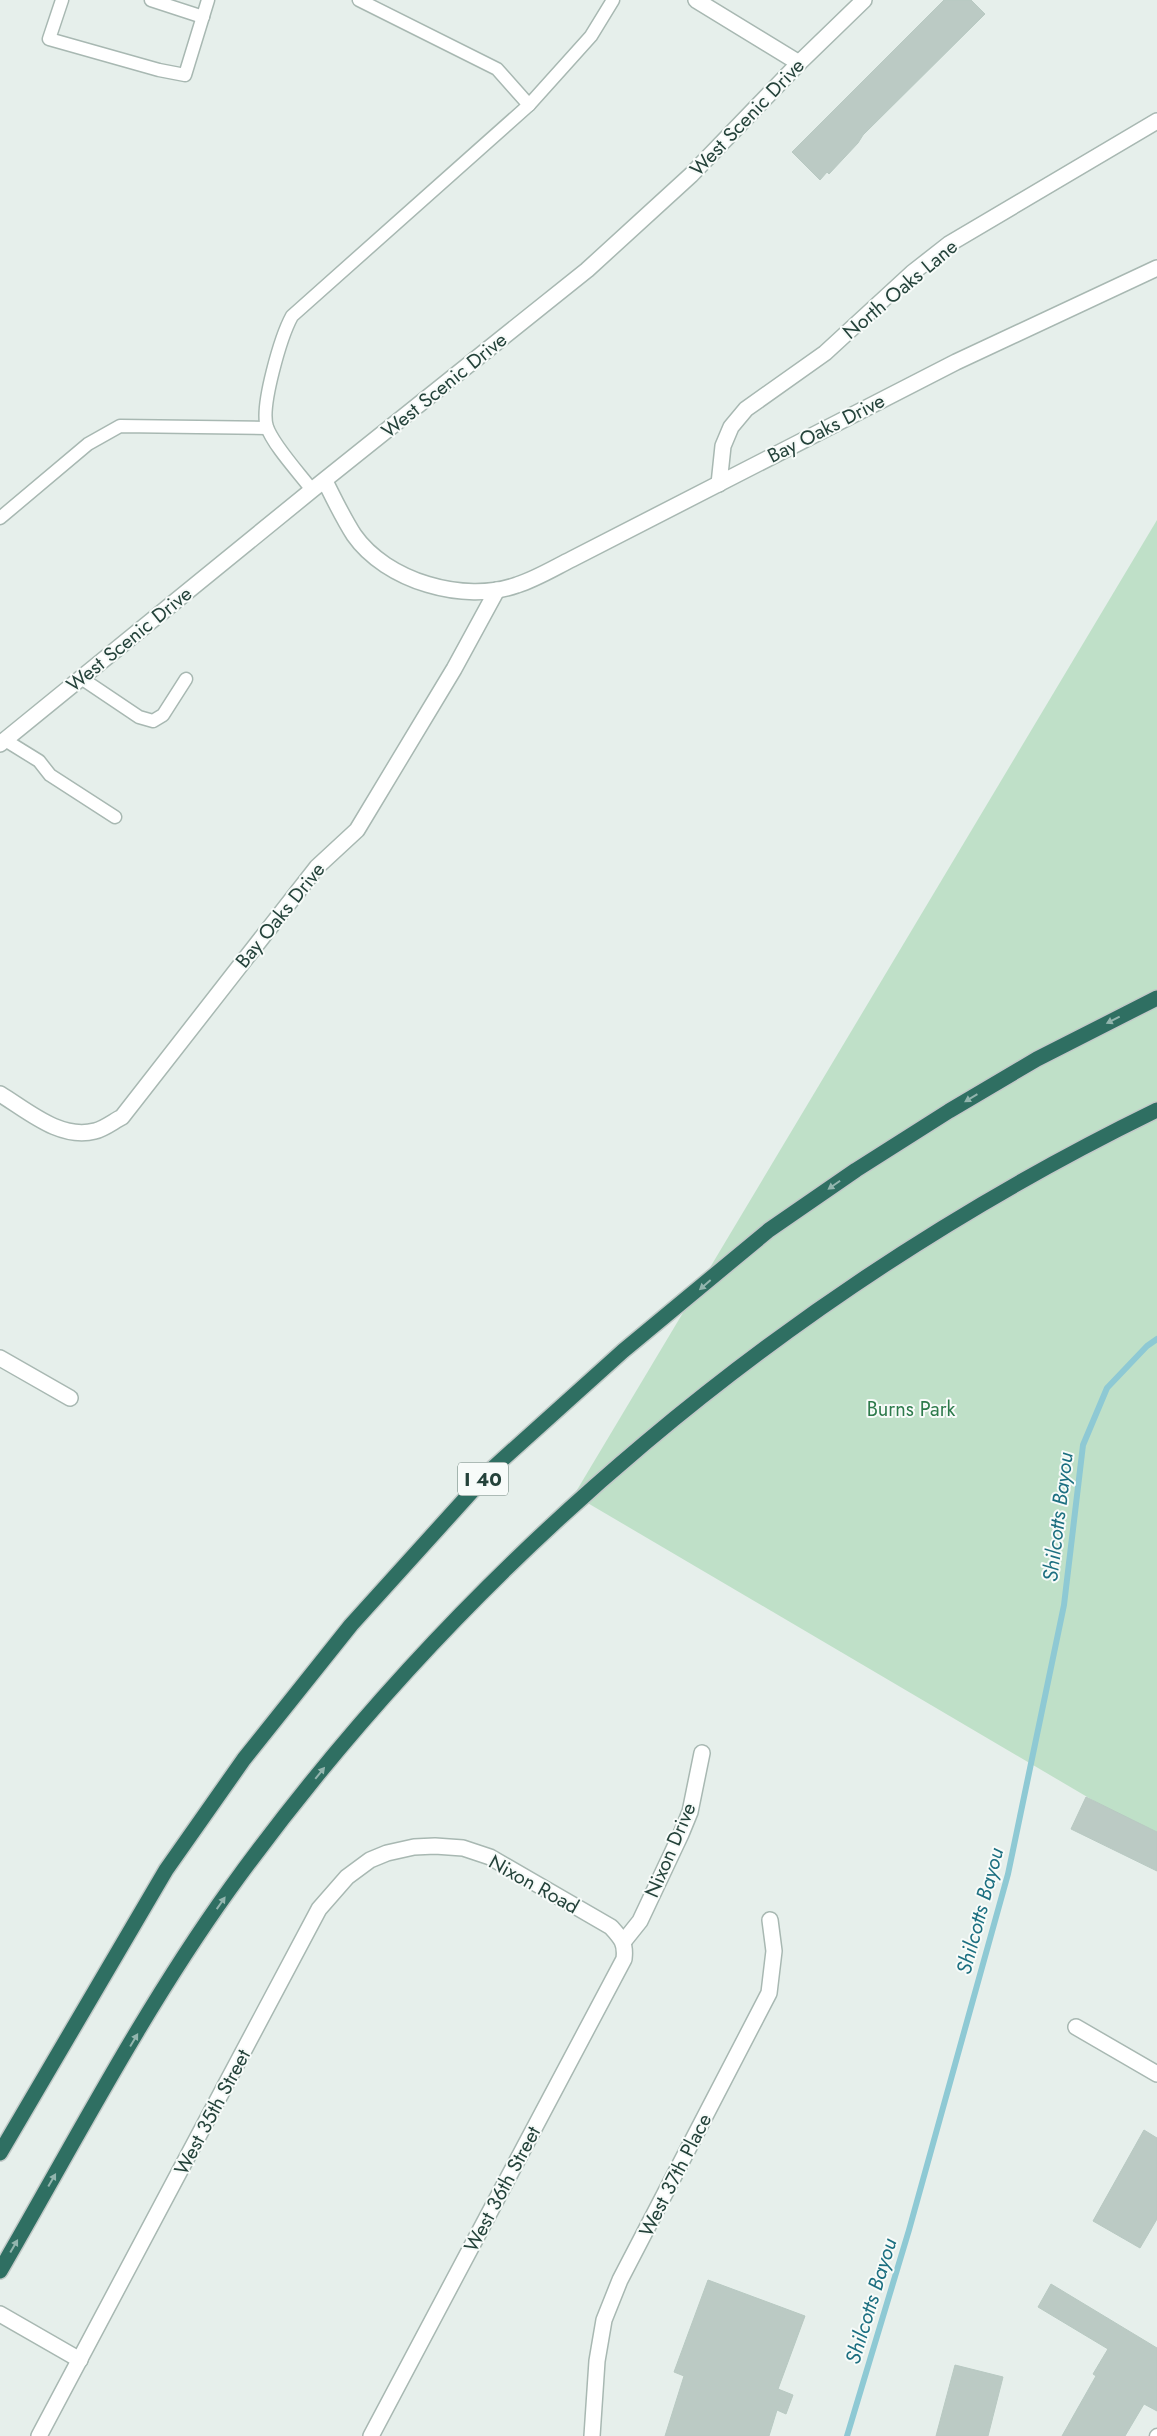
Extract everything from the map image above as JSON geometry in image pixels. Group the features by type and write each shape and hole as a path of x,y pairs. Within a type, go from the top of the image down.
{"highway":[{"name":"I 40","path":"0,2153 166,1870 244,1760 350,1625 494,1468 616,1358 769,1230 856,1170 949,1111 1038,1059 1157,998"},
{"path":"0,2271 177,1966 229,1890 343,1744 424,1654 506,1569 598,1482 697,1400 773,1342 931,1234 1023,1179 1157,1110"}],"street":[{"path":"696,0 799,63"},
{"name":"West Scenic Drive","path":"2,742 587,270 691,175 799,63 864,0"},
{"name":"North Oaks Lane","path":"719,484 723,446 732,426 746,409 825,353 912,273 949,244 1157,121"},
{"name":"Bay Oaks Drive","path":"318,486 370,553 408,578 436,587 455,590 497,590 517,585 572,559 956,362 1157,268"},
{"name":"Bay Oaks Drive","path":"0,1094 56,1128 70,1132 96,1131 122,1117 317,866 357,830 454,669 497,590"},
{"path":"0,1358 70,1398"},
{"name":"Nixon Drive","path":"624,1941 640,1921 681,1834 690,1812 702,1753"},
{"name":"Nixon Road","path":"435,1846 463,1848 490,1857 611,1927 624,1941"},
{"name":"West 35th Street","path":"39,2436 320,1909 347,1877 370,1860 387,1853 414,1847 435,1846"},
{"name":"West 37th Place","path":"592,2436 598,2361 604,2320 620,2280 769,1993 774,1951 770,1920"},
{"name":"West 36th Street","path":"371,2436 624,1959 624,1941"},
{"path":"1076,2027 1157,2074"},
{"path":"0,2314 80,2360"}],"lane":[{"path":"62,0 49,39 159,70 184,75 208,0"},
{"path":"151,0 203,17"},
{"path":"359,0 497,69 529,105"},
{"path":"318,486 267,428 264,410 285,329 292,316 529,105 592,36 614,0"},
{"path":"0,518 88,444 120,426 267,428"},
{"path":"81,678 139,717 153,721 163,714 186,679"},
{"path":"2,742 39,761 50,775 116,817"}],"green space":[{"name":"Burns Park","path":"1157,520 1157,1838 574,1495"}],"building":[{"path":"944,0 971,0 985,14 863,135 829,174 827,172 820,180 792,152"},
{"path":"1086,1797 1157,1832 1157,1871 1071,1829"},
{"path":"1144,2130 1157,2138 1157,2219 1140,2248 1093,2221"},
{"path":"708,2280 805,2316 778,2389 793,2395 786,2414 777,2410 769,2436 665,2436 684,2376 674,2372"},
{"path":"1051,2284 1157,2348 1157,2411 1144,2404 1125,2436 1062,2436 1096,2376 1093,2374 1108,2349 1038,2307"},
{"path":"955,2365 1003,2377 988,2436 936,2436"}],"waterway":[{"name":"Shilcotts Bayou","path":"847,2436 909,2230 1008,1874 1064,1605 1083,1445 1107,1388 1147,1346 1157,1339"}]}
